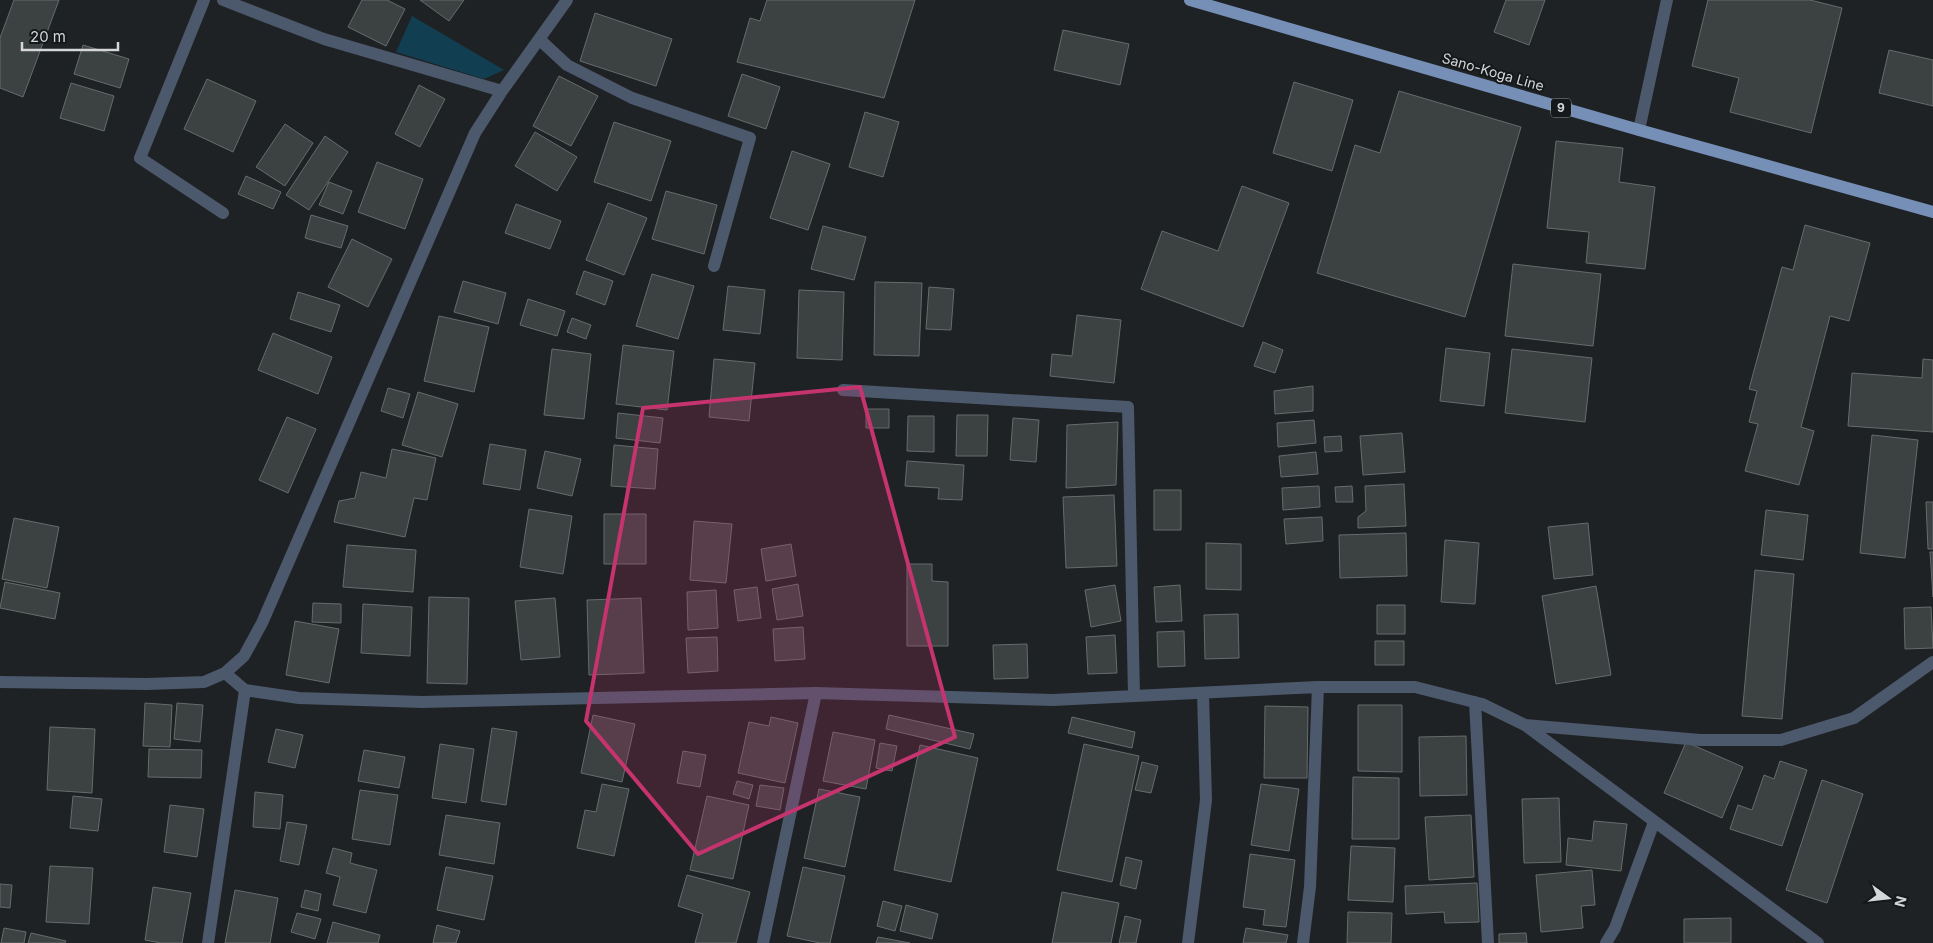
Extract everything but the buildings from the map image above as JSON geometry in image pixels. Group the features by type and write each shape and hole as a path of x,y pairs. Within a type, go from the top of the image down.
{"main road":[{"name":"Sano-Koga Line","path":"1190,0 1639,130 1933,212"}],"street":[{"path":"204,0 140,158 223,213"},
{"path":"224,0 324,39 502,91"},
{"path":"0,682 147,684 204,682 225,673 244,656 262,623 475,133 502,91 567,0"},
{"path":"1639,130 1667,0"},
{"path":"539,39 567,65 632,98 750,138 714,266"},
{"path":"843,390 1128,407 1134,696"},
{"path":"1525,724 1700,740 1781,740 1854,718 1933,662"},
{"path":"225,673 245,690 300,698 422,702 816,693 1053,700 1318,687 1415,687 1482,704 1525,724 1818,943"},
{"path":"1303,943 1310,887 1318,687"},
{"path":"208,943 245,690"},
{"path":"1188,943 1206,800 1203,692"},
{"path":"763,943 816,693"},
{"path":"1474,702 1488,943"},
{"path":"1606,943 1615,928 1654,822"}],"highlighted area":[{"path":"860,387 955,737 698,854 586,721 643,408"}],"shaded area":[{"path":"412,16 504,70 484,79 396,52"}]}
